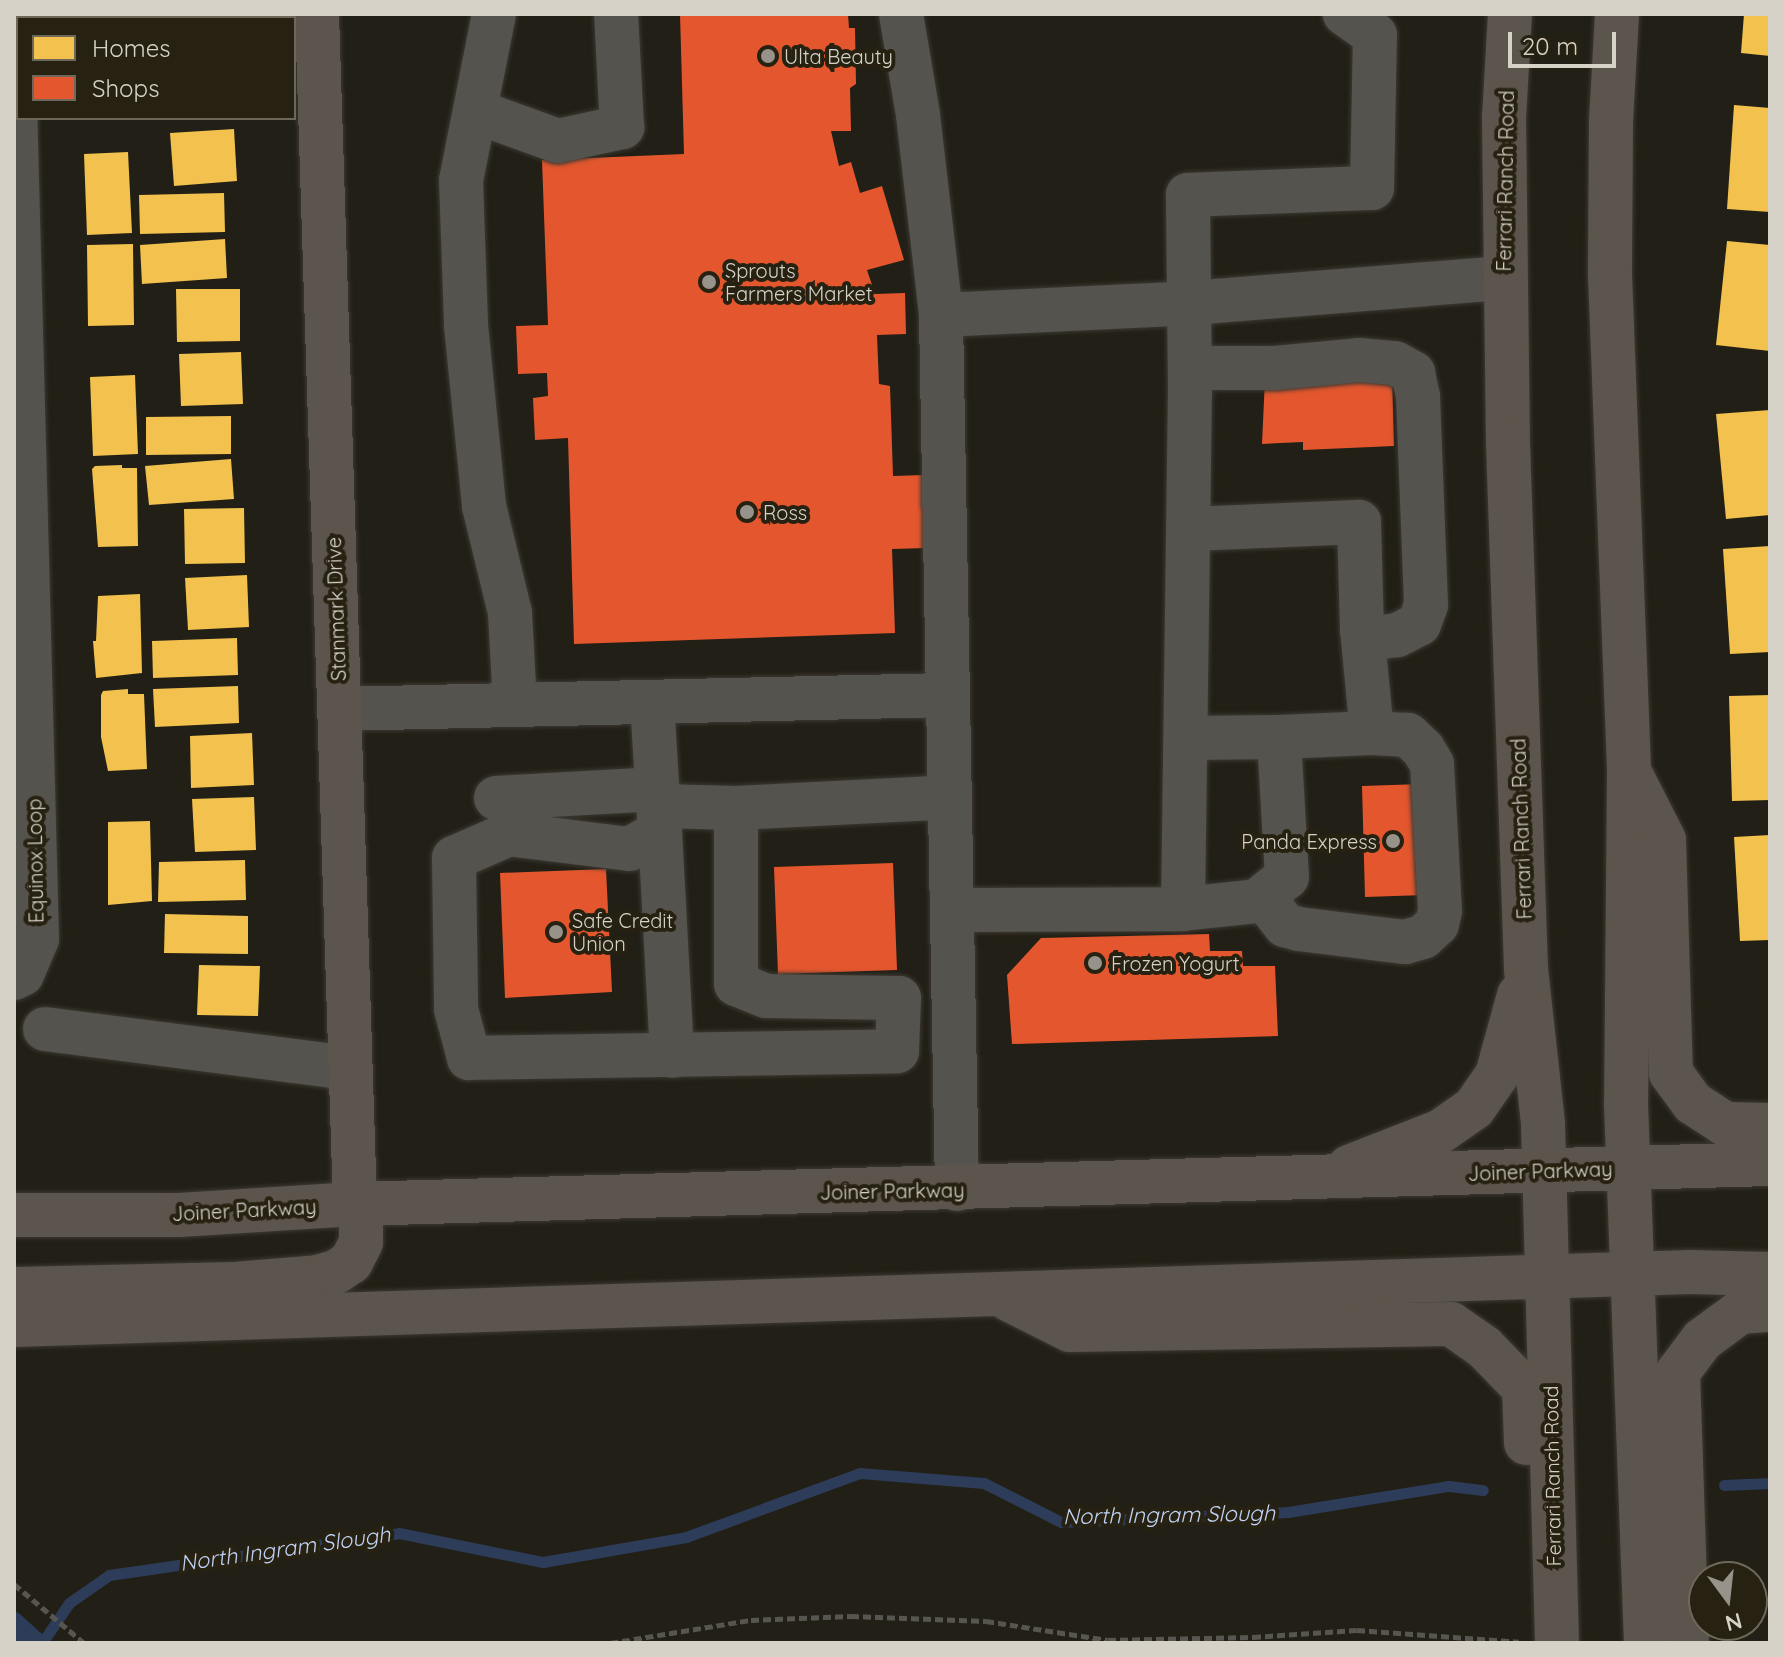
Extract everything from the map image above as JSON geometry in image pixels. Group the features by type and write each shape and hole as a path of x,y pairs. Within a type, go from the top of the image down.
{"main road":[{"name":"Stanmark Drive","path":"14,1289 235,1284 318,1277 336,1272 351,1262 361,1242 361,1221 355,1204 350,1068 317,14"},
{"name":"Ferrari Ranch Road","path":"1510,14 1504,118 1504,278 1526,969 1543,1124 1557,1643"},
{"path":"1617,14 1611,123 1610,274 1629,772 1628,1169 1646,1643"},
{"path":"1629,772 1664,840 1671,1073 1693,1103 1725,1124 1770,1125"},
{"path":"1319,1178 1441,1131 1474,1108 1497,1075 1526,969"},
{"name":"Joiner Parkway","path":"14,1215 179,1215 355,1204 1770,1164"},
{"path":"14,1325 1633,1275 1770,1274"},
{"path":"1002,1296 1070,1330 1451,1324 1484,1347 1524,1388 1532,1643"},
{"path":"1687,1643 1678,1372 1702,1340 1740,1312 1770,1310"}],"street":[{"path":"494,14 461,180 466,325 484,506 510,613 515,705"},
{"path":"475,111 558,141 622,127 616,14"},
{"path":"901,14 918,115 941,315 957,1189"},
{"path":"1183,909 1191,303 1188,195 1372,188 1375,35 1345,14"},
{"name":"Equinox Loop","path":"14,65 37,939 22,974 14,978"},
{"path":"941,315 1191,303 1504,278"},
{"path":"1190,368 1275,368 1359,360 1395,363 1413,373 1418,396 1426,605 1419,624 1397,635 1363,640"},
{"path":"1189,529 1359,522 1363,640 1372,733"},
{"path":"339,709 948,695"},
{"path":"652,702 672,1056"},
{"path":"1187,738 1372,733 1408,735 1423,749 1432,764 1440,911 1437,924 1423,937 1405,942 1299,929 1285,925 1263,897"},
{"path":"952,910 1183,909 1257,901 1287,877 1279,737"},
{"path":"496,798 659,809 950,797"},
{"path":"659,809 629,849 509,834 454,858 456,1009 469,1058 897,1051 899,998 766,996 736,984 736,808"},
{"path":"45,1029 350,1068"}],"path":[{"path":"14,1584 84,1643"},
{"path":"610,1643 751,1620 812,1616 986,1621 1108,1640 1357,1630 1532,1643"}],"water":[{"path":"14,1610 21,1615 52,1643 14,1643"}],"building: Homes":[{"path":"1744,14 1770,14 1770,56 1741,53"},
{"path":"1734,105 1770,108 1770,212 1727,209"},
{"path":"234,129 237,181 174,186 170,133"},
{"path":"128,152 132,233 87,235 84,154"},
{"path":"224,193 225,232 140,234 139,195"},
{"path":"225,239 227,278 142,284 140,245"},
{"path":"1727,241 1770,245 1770,351 1716,345"},
{"path":"133,244 134,325 88,326 87,245"},
{"path":"176,289 240,289 240,341 177,342"},
{"path":"241,352 243,404 181,406 179,354"},
{"path":"135,375 138,454 93,456 90,377"},
{"path":"1770,410 1770,515 1726,519 1716,414"},
{"path":"231,416 231,454 146,455 146,417"},
{"path":"231,459 234,499 149,505 145,466"},
{"path":"122,465 122,468 137,468 138,546 98,547 92,469 95,466"},
{"path":"244,508 245,563 185,564 184,509"},
{"path":"1770,546 1770,652 1730,654 1723,549"},
{"path":"247,575 249,627 188,630 185,578"},
{"path":"140,594 142,673 96,678 93,641 96,641 98,596"},
{"path":"237,638 238,675 153,678 152,641"},
{"path":"238,686 239,723 155,727 153,689"},
{"path":"128,689 128,694 144,694 147,769 108,771 101,737 101,695 103,691"},
{"path":"1770,695 1770,800 1732,801 1729,696"},
{"path":"252,733 254,785 191,788 190,736"},
{"path":"254,797 256,850 195,852 192,799"},
{"path":"150,821 152,901 108,905 108,822"},
{"path":"1770,835 1770,940 1740,941 1734,837"},
{"path":"245,860 246,900 158,902 159,862"},
{"path":"165,914 248,916 248,954 164,953"},
{"path":"199,965 260,966 258,1016 197,1015"}],"building: Shops":[{"path":"680,14 848,14 849,28 855,28 856,84 850,88 851,131 831,131 839,166 851,162 860,193 882,186 904,260 867,270 875,294 905,293 906,334 877,335 879,384 890,386 893,476 924,475 926,548 892,549 895,633 574,644 568,438 535,440 533,398 548,396 547,373 518,374 516,326 548,325 542,160 684,154"},
{"path":"1392,374 1394,446 1303,450 1303,442 1262,444 1265,379"},
{"name":"Panda Express","path":"1422,784 1425,895 1365,897 1362,786"},
{"path":"893,863 897,970 778,974 774,867"},
{"name":"Safe Credit Union","path":"606,869 612,992 505,998 500,873"},
{"path":"1209,934 1210,951 1242,951 1243,966 1275,966 1278,1036 1012,1044 1007,975 1041,938"}],"waterway":[{"name":"North Ingram Slough","path":"46,1637 69,1603 109,1575 399,1533 543,1562 686,1537 860,1473 984,1483 1061,1522 1288,1512 1449,1486 1483,1490"},
{"name":"North Ingram Slough","path":"1724,1485 1770,1483"}],"place":[{"name":"Ulta Beauty","path":"768,56"},
{"name":"Sprouts Farmers Market","path":"709,282"},
{"name":"Ross","path":"747,512"},
{"name":"Panda Express","path":"1393,841"},
{"name":"Safe Credit Union","path":"556,932"},
{"name":"Frozen Yogurt","path":"1095,963"}]}
